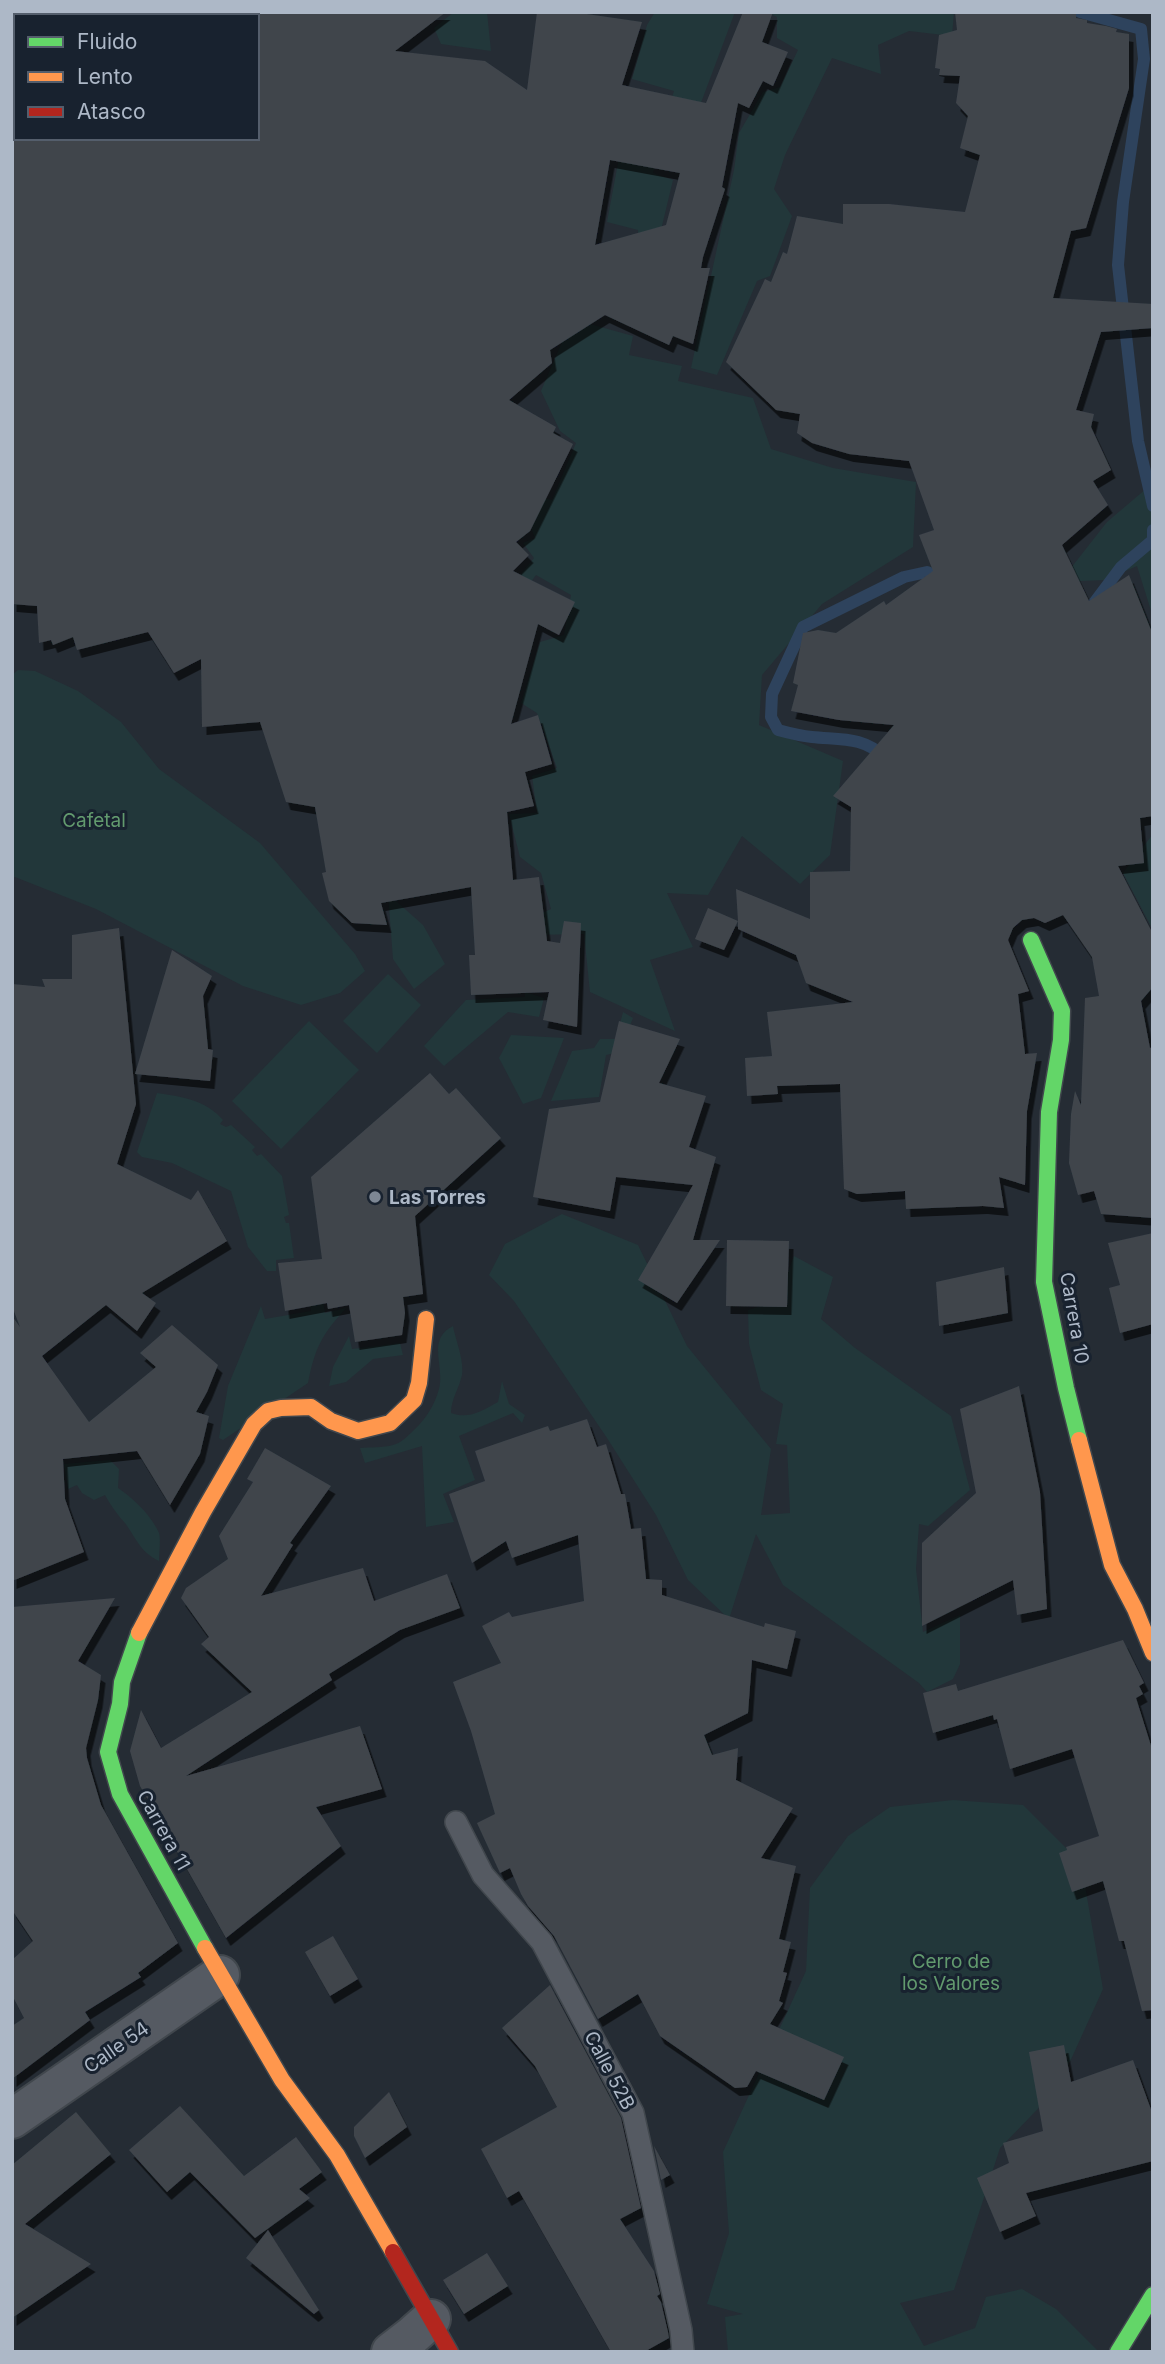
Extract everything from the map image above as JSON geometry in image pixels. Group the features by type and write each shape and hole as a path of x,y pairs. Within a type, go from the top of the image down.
{"street":[{"name":"Carrera 10","path":"1031,940 1062,1011 1061,1040 1049,1112 1044,1282 1066,1388 1112,1565 1144,1606 1153,1653"},
{"name":"Carrera 11","path":"426,1320 419,1383 414,1400 390,1423 358,1430 331,1421 311,1406 268,1411 254,1424 142,1624 122,1682 120,1704 108,1752 120,1794 220,1975 282,2080 337,2155 450,2352"},
{"name":"Calle 54","path":"12,2119 220,1975"},
{"path":"1118,2352 1153,2295"},
{"path":"391,2352 430,2319"}],"lane":[{"name":"Calle 52B","path":"456,1822 483,1875 541,1942 633,2113 678,2317 683,2352"}],"green space":[{"path":"454,12 487,12 491,51 441,44 434,28"},
{"path":"655,12 735,12 699,108 670,108 653,173 673,180 649,280 641,274 638,230 607,222 621,147 657,148 674,91 632,79 647,25"},
{"path":"767,12 954,12 952,36 909,31 878,45 881,74 832,58 785,155 774,189 792,216 770,276 757,281 717,375 691,368 734,170 739,133 763,92 780,87 798,50 777,38 777,17"},
{"path":"572,319 633,336 629,355 682,366 678,381 753,398 771,449 833,468 916,482 913,547 822,604 762,675 759,725 843,761 830,855 800,884 742,836 708,895 667,893 693,947 650,960 675,1031 590,992 584,934 532,935 529,919 551,909 541,873 520,857 509,814 537,813 532,776 557,768 537,713 521,703 540,642 564,635 571,595 536,575 523,593 516,580 534,558 523,543 535,538 517,492 552,500 576,443 560,431 541,391"},
{"path":"1153,483 1153,617 1137,566 1105,580 1060,582 1107,522"},
{"name":"Cafetal","path":"18,670 35,671 78,691 121,722 159,769 260,843 355,954 365,971 340,993 301,1005 243,986 96,909 12,878 12,675"},
{"path":"1153,834 1153,930 1123,873"},
{"path":"388,894 423,925 445,964 414,989 393,959"},
{"path":"531,969 528,993 544,998 539,1017 508,1012 444,1066 424,1046 466,1000 525,997 525,972"},
{"path":"388,974 421,1005 377,1053 343,1021"},
{"path":"623,1012 633,1018 619,1052 606,1055 599,1097 551,1101 572,1051 594,1048 600,1039 616,1039"},
{"path":"309,1021 359,1070 281,1149 232,1101"},
{"path":"511,1035 564,1038 541,1098 523,1104 499,1058"},
{"path":"157,1093 185,1098 209,1108 223,1120 220,1124 226,1127 231,1125 255,1147 252,1150 257,1156 261,1154 282,1176 289,1215 284,1217 286,1223 289,1223 294,1258 276,1260 276,1271 267,1271 248,1247 231,1191 172,1163 142,1157 137,1152"},
{"path":"562,1214 638,1245 687,1346 771,1449 761,1515 790,1513 787,1445 776,1444 783,1404 761,1390 749,1344 748,1310 777,1301 794,1256 833,1277 821,1319 855,1348 951,1416 970,1490 928,1526 919,1524 916,1569 923,1632 960,1615 960,1664 953,1679 927,1692 919,1683 783,1585 756,1534 729,1619 688,1580 656,1515 607,1438 514,1301 489,1275 505,1244"},
{"path":"321,1291 325,1313 346,1308 321,1342 308,1383 223,1440 219,1438 228,1386 261,1306 265,1319 311,1311 309,1295"},
{"path":"453,1326 461,1357 462,1375 451,1413 470,1415 498,1402 502,1381 509,1404 525,1415 522,1423 513,1413 459,1436 475,1480 443,1494 454,1522 426,1527 422,1446 365,1463 360,1448 396,1444 422,1421 439,1389 440,1338"},
{"path":"349,1336 352,1349 400,1343 403,1355 373,1359 346,1382 329,1386 333,1367"},
{"path":"110,1460 119,1469 118,1488 142,1508 159,1533 159,1561 143,1549 105,1495 94,1500 82,1493 77,1485 68,1489 64,1464"},
{"name":"Cerro de los Valores","path":"953,1800 1023,1805 1081,1863 1103,1989 1058,2088 1000,2148 954,2290 900,2303 924,2346 975,2328 986,2297 1022,2289 1056,2309 1097,2350 728,2352 725,2317 743,2314 707,2304 729,2233 723,2152 806,1971 810,1888 848,1836 890,1807"}],"building":[{"path":"257,12 446,12 395,51 485,61 527,90 537,12 573,12 642,22 622,85 706,103 743,12 773,12 762,42 788,52 773,86 763,81 749,108 738,103 722,187 725,189 703,257 701,268 710,268 693,344 673,336 669,345 605,315 550,350 552,363 509,400 556,427 553,433 573,444 530,531 516,542 529,555 513,571 575,602 559,635 538,624 511,724 538,715 552,764 525,772 534,806 507,812 513,880 539,877 547,941 560,943 564,921 581,923 577,1027 543,1020 549,992 471,995 469,955 475,955 471,887 381,903 387,925 352,923 329,901 322,873 326,872 315,807 286,802 260,722 202,727 201,659 174,673 148,632 77,650 73,637 53,645 51,640 39,643 37,606 12,604 12,138 259,140","holes":["610,160 680,173 666,225 595,245"]},
{"path":"955,12 1076,12 1076,18 1087,20 1087,23 1129,34 1129,88 1086,228 1071,231 1053,298 1153,304 1153,328 1101,332 1076,410 1094,414 1091,427 1111,470 1093,481 1108,505 1062,545 1089,601 1129,575 1153,635 1153,816 1140,818 1144,863 1118,866 1153,934 1153,987 1141,1001 1150,1048 1153,1047 1153,1218 1101,1214 1094,1191 1078,1195 1069,1163 1071,1114 1075,1091 1081,1105 1085,998 1099,996 1092,957 1063,915 1045,923 1034,918 1022,920 1013,928 1008,940 1029,991 1018,994 1025,1054 1037,1053 1027,1111 1025,1185 999,1177 1004,1208 983,1206 906,1209 905,1191 857,1194 844,1189 840,1084 777,1086 778,1094 747,1096 745,1058 772,1056 767,1012 853,1002 806,983 796,955 738,929 736,889 810,919 810,872 850,871 851,807 833,796 894,725 839,720 791,711 798,685 793,683 803,633 818,630 836,633 884,601 886,605 933,571 919,535 934,530 909,461 849,454 812,443 797,433 800,414 776,410 726,362 765,279 771,282 783,252 787,254 797,216 843,224 843,204 889,204 965,212 980,155 960,148 968,116 956,103 960,76 939,75 940,69 935,68 939,35 957,30"},
{"path":"708,908 738,921 724,950 695,939"},
{"path":"119,928 136,1104 117,1164 191,1200 198,1190 227,1241 142,1293 156,1303 137,1331 106,1305 42,1356 89,1422 156,1367 140,1353 172,1325 218,1365 196,1412 209,1416 200,1454 170,1505 137,1451 63,1459 65,1499 84,1552 12,1581 12,1316 20,1327 12,1306 12,984 45,987 42,979 72,979 72,935"},
{"path":"172,950 212,976 203,996 208,1049 213,1050 210,1081 135,1074"},
{"path":"619,1021 680,1039 659,1083 706,1096 689,1147 716,1157 693,1240 720,1240 677,1303 638,1280 693,1185 616,1177 610,1211 533,1197 549,1109 600,1102"},
{"name":"Las Torres","path":"430,1073 449,1094 456,1088 501,1138 415,1216 423,1294 403,1297 405,1313 402,1335 355,1342 349,1305 328,1309 327,1303 285,1311 278,1263 322,1259 311,1177"},
{"path":"1153,1233 1153,1324 1120,1333 1109,1288 1120,1285 1108,1243"},
{"path":"727,1240 789,1241 787,1307 726,1306"},
{"path":"1004,1267 1008,1313 939,1326 936,1282"},
{"path":"1019,1386 1040,1492 1047,1609 1017,1615 1013,1580 922,1626 922,1543 976,1493 960,1409"},
{"path":"587,1419 597,1447 606,1444 621,1494 625,1494 631,1529 641,1528 646,1579 662,1580 662,1595 764,1627 765,1623 796,1631 787,1669 752,1660 748,1713 704,1735 712,1755 738,1748 736,1780 793,1808 761,1858 796,1866 779,1939 791,1942 783,1972 787,1973 779,2001 783,2003 770,2024 844,2057 824,2100 756,2071 747,2087 735,2088 660,2036 638,1994 598,2019 554,1936 528,1906 510,1868 500,1873 477,1823 495,1814 471,1731 453,1682 501,1663 482,1626 509,1612 512,1617 584,1601 578,1535 512,1558 506,1541 472,1563 449,1494 485,1481 475,1451 548,1426 550,1431"},
{"path":"265,1448 331,1486 290,1543 293,1545 261,1596 363,1568 374,1601 447,1574 460,1608 400,1630 329,1674 332,1680 186,1776 360,1726 382,1789 316,1807 341,1846 226,1938 140,1786 130,1751 141,1710 161,1748 252,1692 201,1644 209,1637 181,1598 186,1588 228,1559 219,1536 253,1482 247,1479"},
{"path":"115,1598 78,1661 101,1675 86,1748 87,1758 101,1805 178,1943 138,1973 141,1977 85,2012 90,2020 12,2079 12,2026 24,2018 12,1995 12,1960 33,1941 12,1910 12,1607"},
{"path":"1123,1640 1144,1683 1139,1686 1143,1694 1136,1698 1153,1752 1153,2010 1142,2011 1124,1941 1119,1941 1103,1881 1072,1892 1059,1853 1067,1850 1066,1847 1099,1836 1072,1749 1010,1769 997,1719 994,1720 993,1715 933,1733 923,1693 956,1684 958,1691"},
{"path":"333,1936 358,1979 330,1996 305,1952"},
{"path":"550,1985 621,2118 641,2208 620,2219 654,2271 660,2294 657,2296 661,2302 669,2338 644,2352 611,2352 519,2191 507,2198 481,2149 557,2107 535,2066 502,2028"},
{"path":"1064,2045 1071,2082 1133,2060 1153,2115 1153,2161 1026,2193 1036,2216 1000,2232 977,2178 1009,2163 1003,2143 1043,2131 1029,2052"},
{"path":"389,2092 407,2127 365,2158 354,2136 354,2127"},
{"path":"180,2106 244,2176 296,2137 322,2172 299,2189 310,2198 255,2238 190,2172 167,2192 129,2150"},
{"path":"76,2112 111,2154 25,2224 91,2264 12,2318 12,2165"},
{"path":"654,2146 670,2175 661,2180"},
{"path":"268,2230 319,2310 314,2314 246,2258"},
{"path":"487,2253 508,2286 464,2314 443,2280"}],"waterway":[{"path":"1080,12 1141,29 1144,59 1123,202 1118,265 1138,441 1153,506"},
{"path":"1091,607 1121,567 1153,540 1153,530"},
{"path":"885,758 860,742 804,736 778,730 771,717 772,694 803,627 904,577 927,572 945,580"}],"traffic: fast":[{"path":"1031,940 1062,1011 1061,1040 1049,1112 1044,1282 1079,1440"},
{"path":"139,1633 122,1682 120,1704 108,1752 120,1794 205,1948"},
{"path":"1118,2352 1153,2295"}],"traffic: slow":[{"path":"139,1633 203,1512 254,1424 268,1411 311,1407 331,1421 358,1431 390,1423 414,1400 419,1383 426,1319"},
{"path":"1079,1440 1112,1565 1135,1609 1153,1653"},
{"path":"205,1948 282,2080 337,2155 393,2252"}],"traffic: jam":[{"path":"393,2252 450,2352"}],"place":[{"name":"Las Torres","path":"375,1197"}]}
